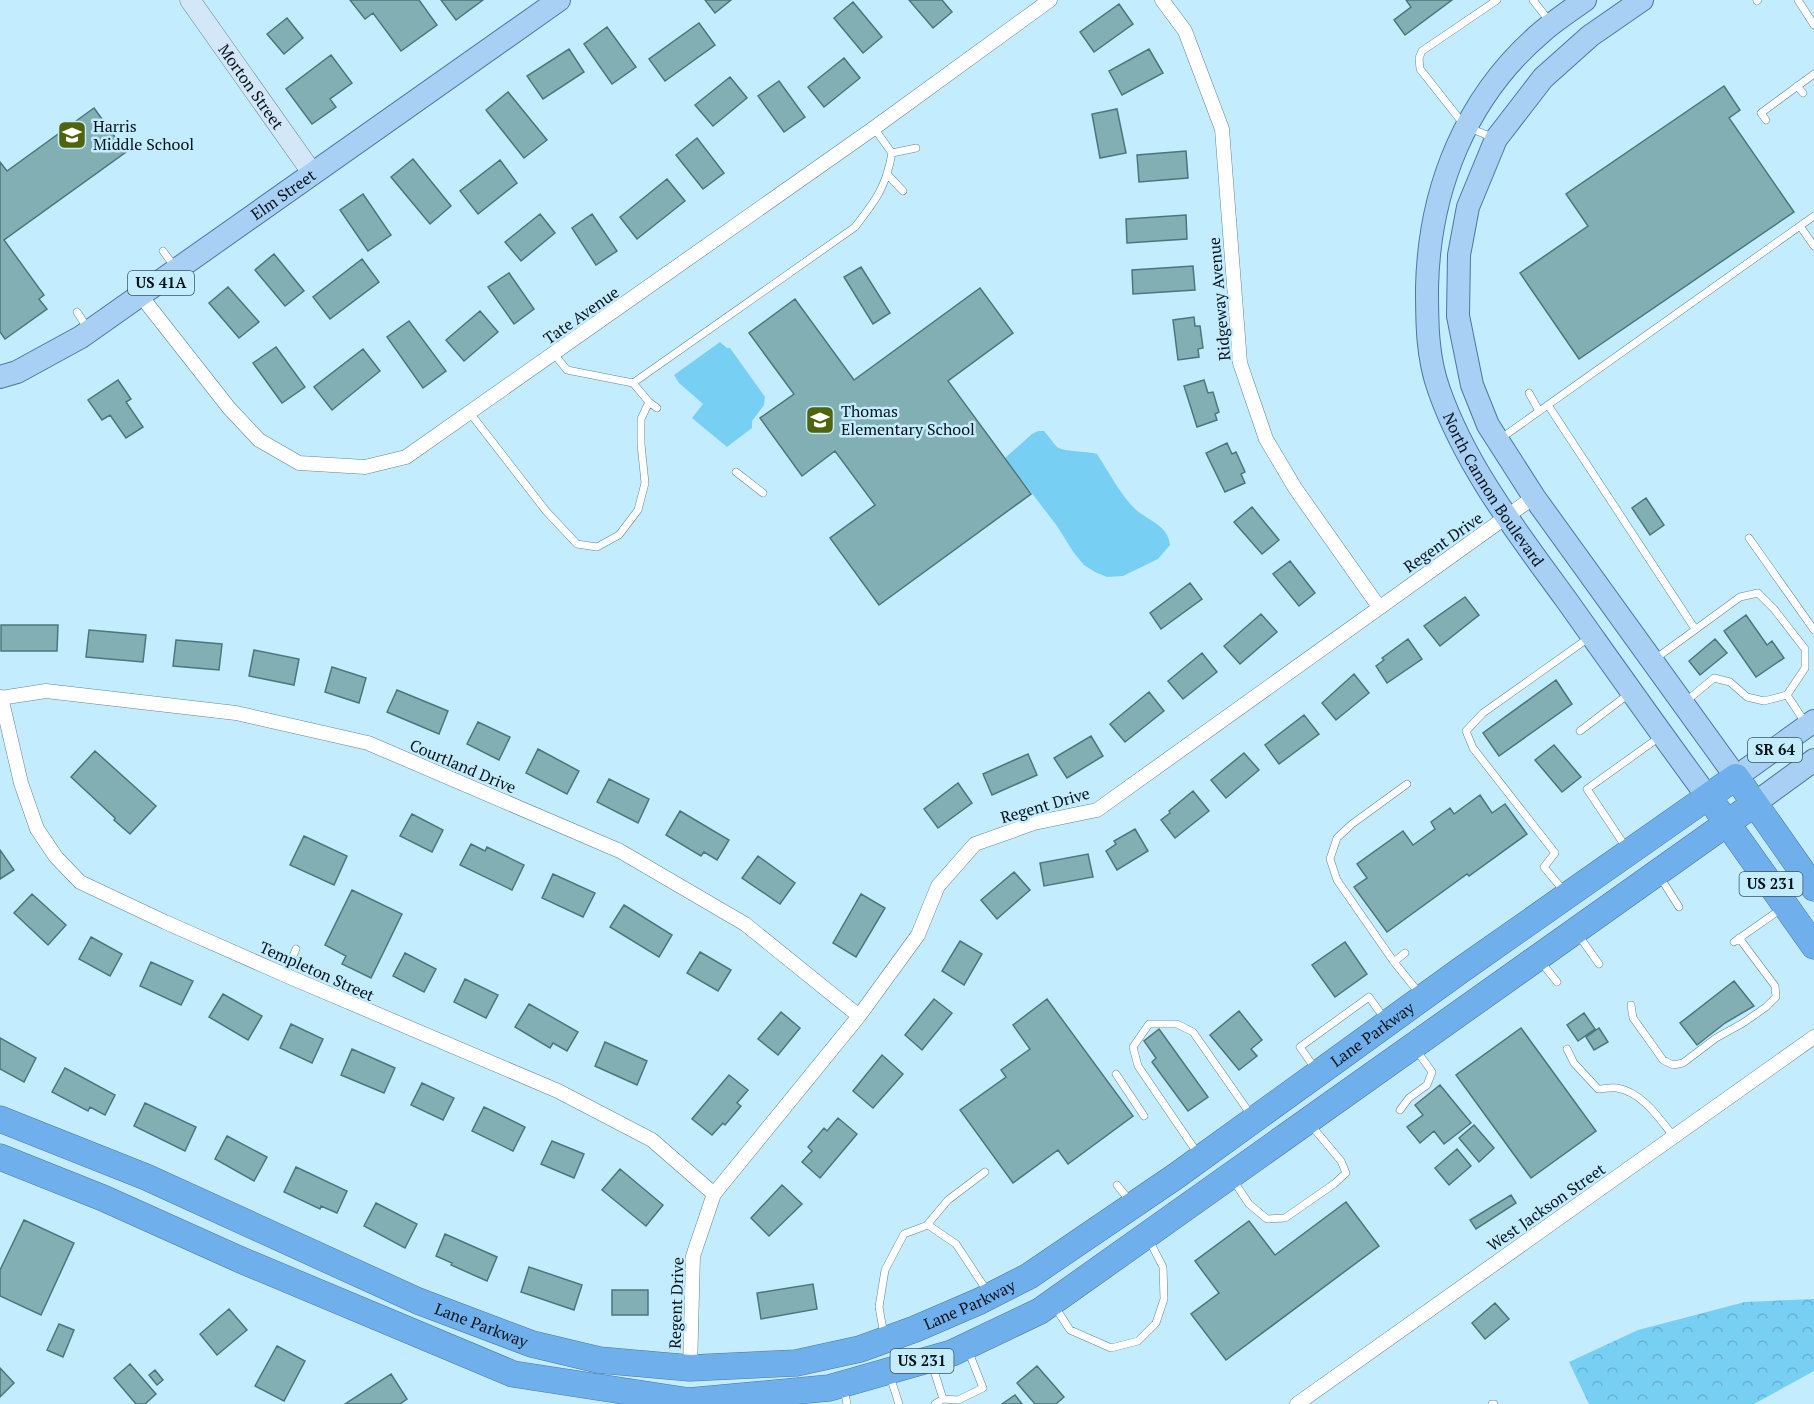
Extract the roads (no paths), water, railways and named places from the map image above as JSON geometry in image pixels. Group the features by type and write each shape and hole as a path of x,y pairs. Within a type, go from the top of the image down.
{"highway":[{"name":"Lane Parkway","path":"0,1120 146,1177 418,1301 532,1344 599,1360 690,1368 796,1362 860,1349 886,1340 990,1296 1029,1276 1201,1158 1628,851 1736,777"},
{"name":"North Cannon Boulevard","path":"1736,777 1809,877"},
{"name":"North Cannon Boulevard","path":"1707,796 1814,946"},
{"name":"Lane Parkway","path":"0,1157 103,1198 241,1260 513,1374 689,1403 748,1400 829,1388 845,1394 888,1371 966,1346 1040,1311 1754,804"}],"main road":[{"name":"Elm Street","path":"0,377 17,372 90,331 559,0"},
{"name":"North Cannon Boulevard","path":"1585,0 1552,24 1509,65 1483,98 1466,126 1437,202 1428,258 1427,324 1431,360 1438,389 1477,473 1707,796"},
{"name":"North Cannon Boulevard","path":"1642,0 1590,36 1543,78 1496,139 1468,207 1459,255 1458,316 1472,386 1488,425 1534,497 1736,777"},
{"name":"Lane Parkway","path":"1736,777 1811,724"},
{"name":"Lane Parkway","path":"1754,804 1814,760"}],"street":[{"name":"Morton Street","path":"190,0 313,174"},
{"name":"Tate Avenue","path":"141,296 229,408 259,440 299,463 364,466 406,457 874,128 1050,0"},
{"name":"Ridgeway Avenue","path":"1162,0 1185,31 1222,129 1240,363 1266,439 1295,488 1379,607"},
{"name":"Regent Drive","path":"690,1368 693,1256 714,1194 859,1016 918,936 938,886 975,844 1034,823 1097,810 1534,497"},
{"name":"Courtland Drive","path":"1,697 46,691 236,713 368,743 620,851 745,924 859,1016"},
{"name":"Templeton Street","path":"1,697 21,783 38,829 57,857 81,882 285,975 558,1091 652,1140 714,1194"},
{"name":"West Jackson Street","path":"1297,1404 1814,1037"},
{"path":"689,1403 690,1368"}],"lane":[{"path":"1496,139 1466,126 1420,69 1419,58 1422,51 1497,0"},
{"path":"1533,0 1552,24"},
{"path":"1798,0 1814,24"},
{"path":"1766,120 1761,113 1814,74"},
{"path":"1797,87 1803,93"},
{"path":"633,383 855,227 877,199 888,175 892,153 874,128"},
{"path":"892,153 916,148"},
{"path":"888,175 903,191"},
{"path":"1498,440 1814,216"},
{"path":"1800,226 1814,246"},
{"path":"163,251 178,270"},
{"path":"76,312 90,331"},
{"path":"555,354 567,370 633,383 657,408"},
{"path":"1529,393 1539,411"},
{"path":"470,413 546,511 577,544 597,547 619,534 638,510 645,483 641,444 642,419 649,402"},
{"path":"1548,405 1695,629"},
{"path":"736,472 763,493"},
{"path":"1749,538 1814,630"},
{"path":"1653,661 1740,597 1758,593 1774,609 1805,649 1805,668 1787,695 1764,701 1747,697 1730,682 1714,678 1683,703"},
{"path":"1567,895 1544,867 1555,853 1473,748 1466,731 1483,714 1592,635"},
{"path":"1580,731 1632,692"},
{"path":"1787,695 1811,724"},
{"path":"1628,851 1587,789 1663,735"},
{"path":"1407,784 1352,824 1337,838 1330,859 1337,880 1422,998"},
{"path":"1657,873 1679,907"},
{"path":"1631,1005 1633,1018 1663,1060 1673,1065 1683,1063 1716,1038 1766,1007 1776,997 1775,986 1737,940 1786,906"},
{"path":"1575,931 1599,964"},
{"path":"285,975 296,949"},
{"path":"1394,962 1405,953"},
{"path":"1538,958 1557,982"},
{"path":"1201,1158 1138,1066 1133,1047 1149,1024 1177,1024 1193,1032 1255,1119"},
{"path":"1400,1110 1409,1098 1426,1084 1432,1072 1414,1046"},
{"path":"1567,1049 1574,1063 1598,1089 1617,1088 1636,1095 1674,1137"},
{"path":"1116,1074 1144,1116"},
{"path":"1230,1176 1249,1204 1267,1219 1285,1218 1334,1184 1346,1173 1341,1161 1308,1121"},
{"path":"886,1340 879,1307 885,1270 904,1234 927,1225 948,1200 985,1172"},
{"path":"1117,1185 1133,1205"},
{"path":"927,1225 956,1244 990,1296"},
{"path":"1052,1303 1070,1330 1111,1348 1138,1341 1156,1323 1164,1299 1163,1267 1147,1235"},
{"path":"935,1404 943,1400 958,1400 983,1388 966,1346"},
{"path":"930,1359 943,1400"},
{"path":"888,1371 899,1404"}],"place":[{"name":"Harris Middle School","path":"72,135"},
{"name":"Thomas Elementary School","path":"820,420"}]}
